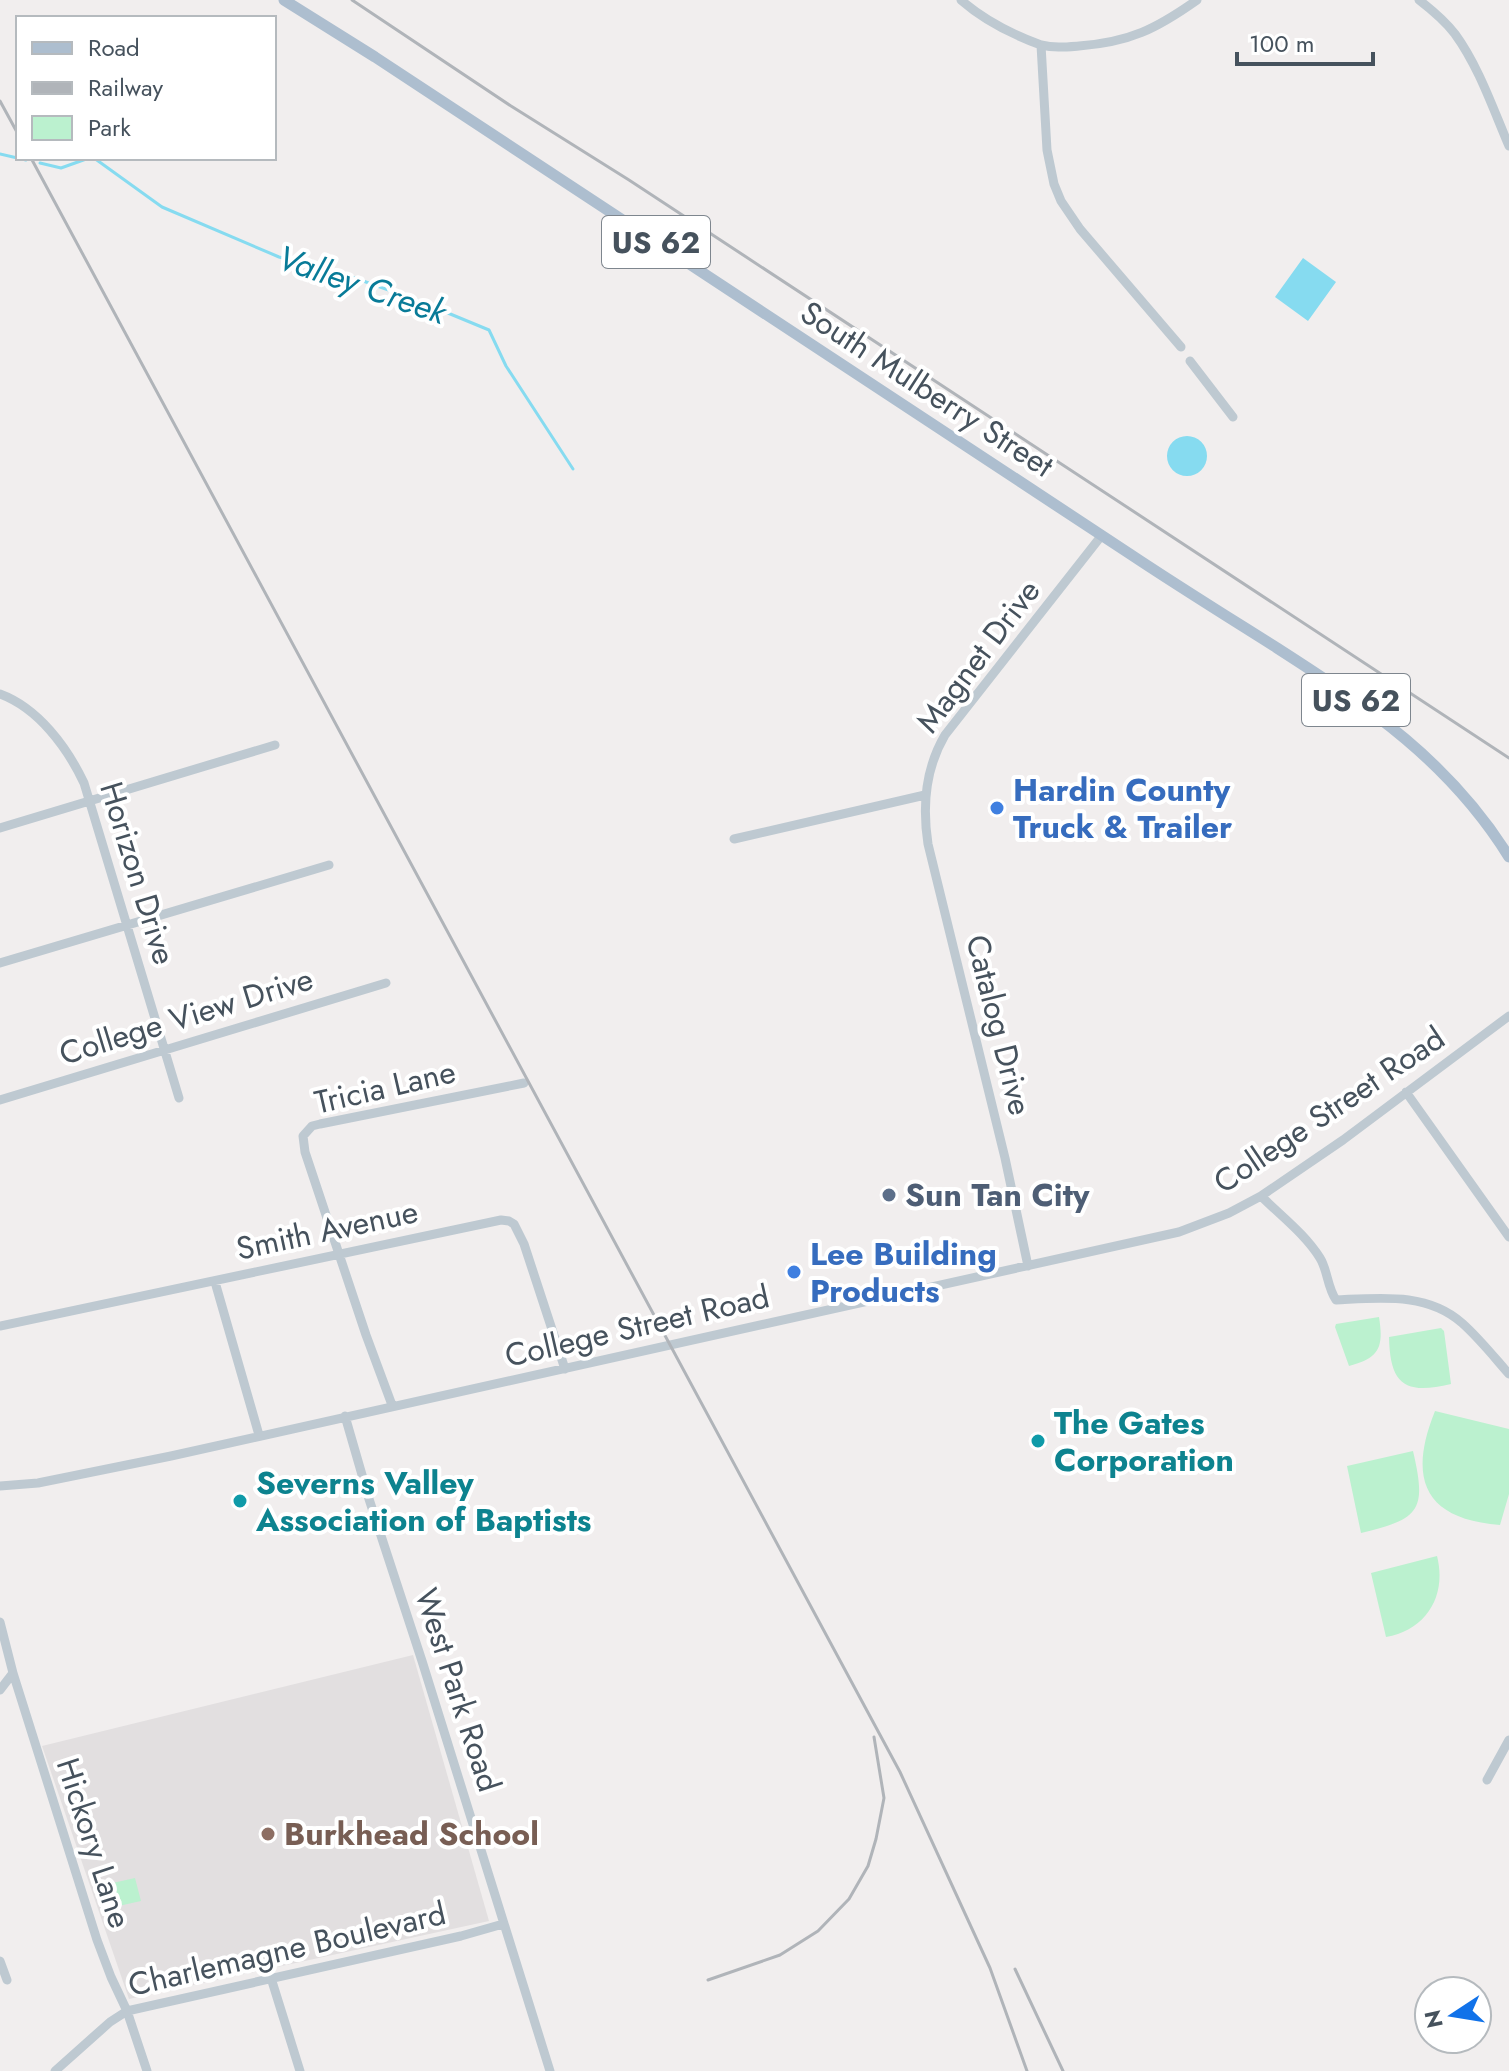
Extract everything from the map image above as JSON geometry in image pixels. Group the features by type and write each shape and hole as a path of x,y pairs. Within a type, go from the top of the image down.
{"main road":[{"name":"South Mulberry Street","path":"284,0 1332,683 1383,719 1420,751 1459,790 1509,857"}],"street":[{"path":"961,0 994,25 1052,48 1119,41 1169,20 1197,0"},
{"path":"1419,0 1455,33 1470,58 1509,146"},
{"path":"1041,45 1047,150 1061,201 1080,229 1181,347"},
{"path":"1190,361 1233,417"},
{"name":"Magnet Drive","path":"925,795 935,754 945,735 1102,535"},
{"name":"Horizon Drive","path":"0,694 14,699 53,732 74,763 90,800 179,1098"},
{"path":"0,828 275,745"},
{"path":"734,839 925,795"},
{"name":"Catalog Drive","path":"925,795 928,844 1028,1266"},
{"path":"0,963 329,865"},
{"name":"College View Drive","path":"0,1100 386,983"},
{"name":"College Street Road","path":"0,1486 38,1483 171,1456 1179,1232 1229,1213 1261,1196 1343,1140 1509,1016"},
{"name":"Tricia Lane","path":"392,1405 339,1255 305,1152 303,1136 320,1124 524,1083"},
{"path":"1406,1092 1509,1237"},
{"path":"1261,1196 1321,1259 1336,1300 1406,1299 1430,1303 1470,1330 1509,1374"},
{"name":"Smith Avenue","path":"0,1326 501,1220 509,1221 518,1230 565,1369"},
{"path":"215,1282 259,1435"},
{"name":"West Park Road","path":"345,1416 550,2071"},
{"name":"Hickory Lane","path":"0,1622 13,1673 97,1940 127,2011 147,2071"},
{"path":"0,1690 13,1673"},
{"path":"1487,1780 1509,1740"},
{"name":"Charlemagne Boulevard","path":"55,2071 110,2022 127,2011 503,1924"},
{"path":"0,1961 7,1980"},
{"path":"271,1978 300,2071"}],"shaded area":[{"name":"Burkhead School","path":"413,1655 489,1921 129,1999 42,1746"}],"green space":[{"path":"1379,1317 1381,1337 1377,1350 1367,1359 1349,1366 1336,1324"},
{"path":"1441,1328 1444,1331 1451,1384 1422,1388 1403,1383 1393,1366 1389,1337"},
{"path":"1435,1411 1509,1429 1509,1494 1500,1525 1454,1514 1438,1504 1428,1491 1423,1475 1423,1456"},
{"path":"1413,1451 1419,1487 1414,1509 1396,1523 1361,1533 1347,1466"},
{"path":"1437,1556 1439,1584 1431,1608 1413,1627 1386,1637 1371,1573"},
{"path":"135,1878 141,1901 105,1909 99,1886"}],"water":[{"path":"1303,258 1336,282 1308,321 1275,297"},
{"path":"1187,436 1201,442 1207,456 1201,470 1187,476 1173,470 1167,456 1173,442"}],"waterway":[{"path":"0,154 16,158"},
{"name":"Valley Creek","path":"40,163 61,168 83,160"},
{"name":"Valley Creek","path":"97,160 162,207 279,257 349,276 489,330 506,366 573,469"}],"railway":[{"path":"352,0 1509,758"},
{"path":"0,101 16,130"},
{"path":"32,160 900,1772 990,1968 1027,2071"},
{"path":"708,1980 780,1955 818,1931 849,1899 868,1866 884,1798 874,1737"},
{"path":"1015,1969 1063,2071"}],"place":[{"name":"Hardin County Truck & Trailer","path":"997,808"},
{"name":"Sun Tan City","path":"889,1195"},
{"name":"Lee Building Products","path":"794,1272"},
{"name":"The Gates Corporation","path":"1038,1441"},
{"name":"Severns Valley Association of Baptists","path":"240,1501"},
{"name":"Burkhead School","path":"268,1834"}]}
